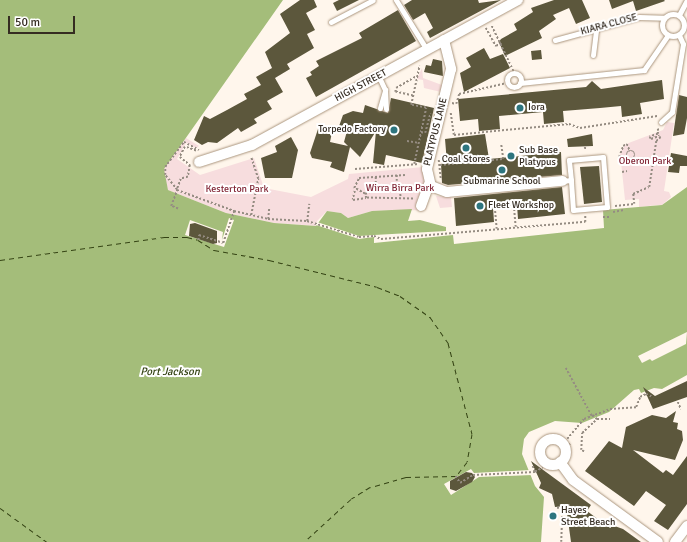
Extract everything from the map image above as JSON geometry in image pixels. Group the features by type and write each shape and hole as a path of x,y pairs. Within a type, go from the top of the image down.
{"street":[{"name":"HIGH STREET","path":"200,162 252,145 518,0"},
{"name":"PLATYPUS LANE","path":"430,184 427,169 451,69 444,40"},
{"path":"418,203 430,184 435,190 448,192 567,181"},
{"path":"550,439 567,443 566,454 560,462 554,465 545,462 540,449 550,439"},
{"path":"560,462 573,480 656,541"},
{"path":"675,542 687,526"}],"lane":[{"path":"331,22 373,0"},
{"path":"396,0 427,50"},
{"path":"679,15 687,0"},
{"path":"668,35 661,26 664,18 669,14 679,15"},
{"path":"679,15 685,26 679,35"},
{"name":"KIARA CLOSE","path":"555,40 639,17 664,18"},
{"path":"593,55 596,29"},
{"path":"668,35 679,35"},
{"path":"520,83 520,76 514,72 508,76 507,83 513,87 520,83 644,70 668,35"},
{"path":"661,122 672,112 683,44 679,35"},
{"path":"379,77 385,90 386,110"},
{"path":"380,108 385,90"},
{"path":"603,157 607,207 573,210 567,181 570,160 603,157"}],"path":[{"path":"491,25 514,72"},
{"path":"480,30 486,27 496,46 501,43"},
{"path":"419,66 411,105 426,108 430,113"},
{"path":"413,96 395,92 396,88 417,76"},
{"path":"452,103 456,104 458,94 507,83"},
{"path":"456,90 452,103 454,135 569,124 580,128 662,115"},
{"path":"414,164 426,108"},
{"path":"659,135 651,139 650,136 659,135"},
{"path":"607,207 634,204 633,194 649,187 656,141 660,139 659,135"},
{"path":"407,141 418,143"},
{"path":"199,150 184,142 165,167 165,175 177,190 234,211 268,218 307,222 359,237 374,236 380,239 497,228 585,222 584,209"},
{"path":"441,179 440,164 503,158 502,144"},
{"path":"619,157 623,146 627,144 630,151 635,154 632,158 633,162"},
{"path":"178,208 171,206 181,179 188,177 190,165 180,157 185,147 196,151"},
{"path":"425,149 435,151"},
{"path":"630,151 627,156 632,158"},
{"path":"251,158 258,179 251,215"},
{"path":"355,169 420,164 421,159"},
{"path":"622,172 626,171"},
{"path":"397,175 397,181"},
{"path":"405,175 359,178 355,183 356,190 353,200 366,198 401,199 418,203"},
{"path":"376,177 376,190"},
{"path":"356,190 365,194 376,190 417,190"},
{"path":"400,190 401,199"},
{"path":"365,194 366,198"},
{"path":"307,222 309,204"},
{"path":"514,205 516,227"},
{"path":"495,207 497,228"},
{"path":"268,218 270,208"},
{"path":"603,213 624,210"},
{"path":"198,240 199,235 222,243 234,211"},
{"path":"603,217 608,217"},
{"path":"566,368 592,416 596,418 610,419"},
{"path":"567,443 584,419 610,409 635,407 642,396 648,394 653,397"},
{"path":"678,402 681,409"},
{"path":"584,452 581,448 582,433 596,418"},
{"path":"534,466 536,472"},
{"path":"456,476 460,483 477,475 536,472 543,468"},
{"path":"556,508 570,505"},
{"path":"561,542 562,507"}],"green space":[{"path":"422,68 423,78 442,85 441,92 424,88 423,80 417,79"},
{"name":"Oberon Park","path":"667,122 674,123 664,191 669,192 671,197 662,205 639,207 639,199 625,200 620,152 626,144 663,130"},
{"path":"186,138 199,146 196,148 186,143 177,159 200,175 254,158 264,188 311,197 348,179 349,174 423,167 430,192 426,210 372,211 348,218 341,213 327,211 317,221 316,226 274,223 226,213 168,190 163,169"},
{"path":"436,196 451,197 452,207 440,208"}],"water":[{"name":"Port Jackson","path":"0,0 283,0 164,169 168,190 226,213 274,223 316,226 327,211 341,213 348,218 372,211 412,209 408,221 420,220 446,227 446,231 374,235 374,243 453,235 454,244 604,228 603,210 662,205 687,187 687,375 662,389 654,388 641,393 639,389 634,390 609,412 582,423 555,421 529,432 524,439 522,454 535,486 544,497 541,542 0,542"}],"pier":[{"path":"229,218 234,220 224,247 185,235 190,220 223,232 222,240"},
{"path":"317,222 359,236 374,235 374,237 359,239 316,225"},
{"path":"687,332 686,344 652,361 650,359 642,363 638,356"},
{"path":"471,469 474,473 530,470 532,475 479,477 451,495 444,484"}],"building":[{"path":"300,0 314,0 317,7 306,13 315,30 307,34 314,48 287,64 290,69 275,78 283,92 267,101 272,109 254,119 257,123 241,132 238,128 217,143 208,142 202,145 194,140 204,116 210,119 227,110 247,99 244,94 261,85 256,77 272,68 265,52 290,33 280,14"},
{"path":"339,0 359,0 337,11 333,3"},
{"path":"412,0 478,0 479,3 501,0 430,38 427,32 433,28 425,13 413,20 404,5"},
{"path":"554,0 582,0 590,18 576,24 569,8 553,15 556,19 539,31 542,38 505,56 499,42 501,39 517,30 514,24 533,12 531,8"},
{"path":"609,0 665,1 636,11 633,1 612,9"},
{"path":"398,10 416,41 316,97 306,78 312,75 310,72 319,66 316,61 362,38 359,33"},
{"path":"484,48 490,59 503,54 510,68 464,92 460,73 471,67 466,58"},
{"path":"541,50 542,59 532,60 531,51"},
{"path":"433,59 442,61 443,76 424,72 426,65 431,66"},
{"name":"Iora","path":"662,80 664,99 640,103 642,114 622,117 621,106 563,111 564,122 544,124 543,112 499,116 500,129 479,131 478,119 460,121 458,99 586,87 592,81 601,89"},
{"path":"679,95 687,97 687,118 684,134 673,136"},
{"name":"Torpedo Factory","path":"391,98 434,108 422,163 386,155 384,165 373,163 376,131 360,157 350,147 344,172 330,167 332,162 312,158 310,153 318,129 332,132 330,142 348,146 344,142 347,131 338,129 343,115 353,111 363,113 365,105 388,113"},
{"name":"Submarine School","path":"485,134 489,159 561,152 562,175 448,185 442,183 441,164 447,163 445,139"},
{"path":"592,134 593,146 568,147 567,139"},
{"path":"291,137 298,150 292,178 265,178 261,158 277,152 275,146"},
{"path":"671,153 687,156 687,166 680,166 679,173 668,172"},
{"path":"599,166 602,202 584,204 580,167"},
{"name":"Fleet Workshop","path":"562,187 565,214 518,219 517,205 493,207 494,222 456,226 454,198"},
{"path":"195,223 217,231 217,243 213,244 189,236 190,224"},
{"path":"687,381 687,397 653,409 643,387 655,396"},
{"path":"676,411 673,422 678,423 677,429 682,431 683,440 675,460 633,450 663,473 666,470 673,475 687,456 687,504 668,530 654,521 666,505 646,491 634,506 585,471 609,441 622,448 626,427 652,415 666,418"},
{"path":"531,461 591,505 587,511 607,526 609,524 623,529 641,542 571,542 566,506 555,507 552,494 539,488 541,483"},
{"path":"466,472 472,473 475,477 472,482 456,491 450,489 450,481"}],"ferry route":[{"path":"0,260 164,237 187,237 198,240 214,250 269,260 377,287 400,296 430,317 448,343 472,434 467,462 456,476 406,477 370,487 351,499 304,542"},
{"path":"0,508 47,542"}],"place":[{"name":"Iora","path":"520,108"},
{"name":"Torpedo Factory","path":"394,130"},
{"name":"Coal Stores","path":"466,148"},
{"name":"Sub Base Platypus","path":"511,156"},
{"name":"Submarine School","path":"502,170"},
{"name":"Fleet Workshop","path":"480,206"},
{"name":"Hayes Street Beach","path":"553,516"}],"park label":[{"name":"Wirra Birra Park","path":"400,189"},
{"name":"Kesterton Park","path":"237,190"}]}
